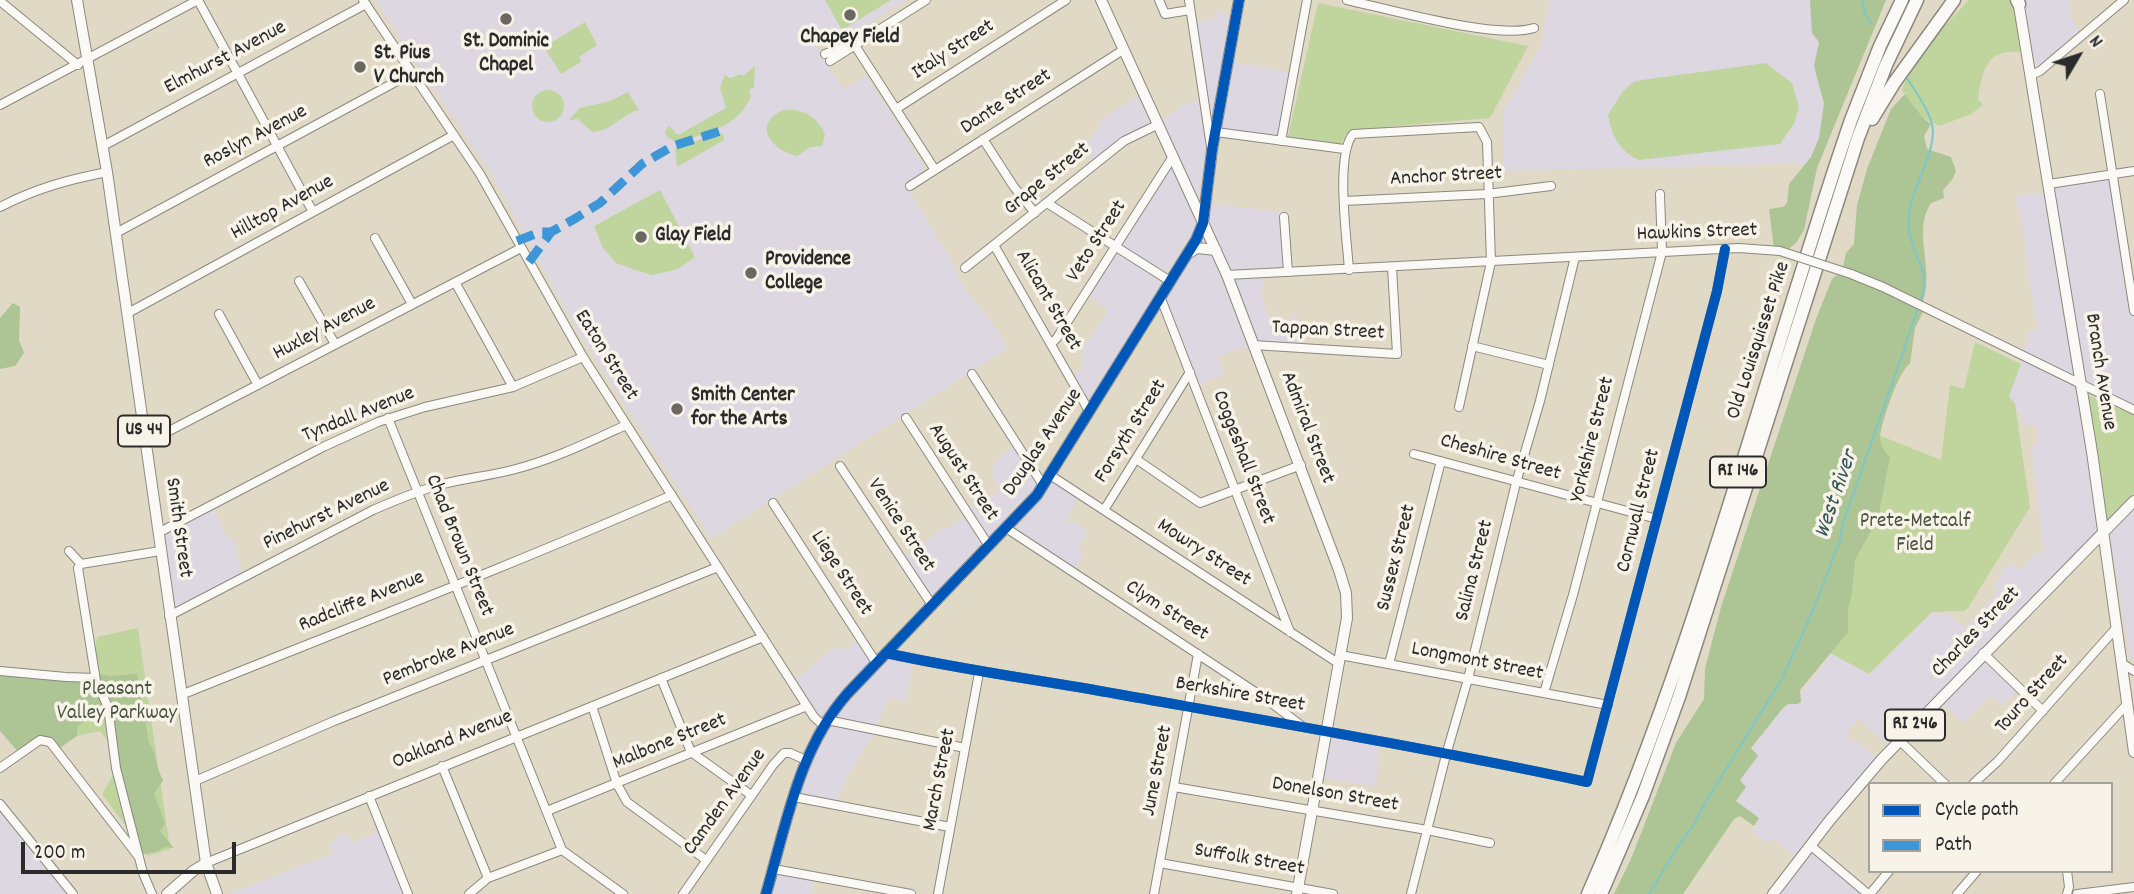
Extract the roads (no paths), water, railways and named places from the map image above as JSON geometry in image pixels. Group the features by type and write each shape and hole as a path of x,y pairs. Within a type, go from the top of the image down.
{"highway":[{"path":"1875,59 1895,0"},
{"name":"Old Louisquisset Pike","path":"1587,894 1619,822 1660,713 1843,144 1875,59 1902,0"},
{"name":"RI 146","path":"1853,153 1886,65 1917,0"},
{"path":"1853,153 1888,91 1954,0"},
{"name":"Old Louisquisset Pike","path":"1601,894 1638,808 1670,722 1853,153"}],"main road":[{"name":"Smith Street","path":"78,0 128,313 206,863 217,894"},
{"name":"Admiral Street","path":"1101,0 1227,275 1301,465 1346,593 1347,618 1298,891"},
{"name":"Douglas Avenue","path":"766,894 806,761 826,723 845,697 1006,528 1043,485 1188,253 1203,223 1212,150 1239,0"},
{"name":"Branch Avenue","path":"2018,1 2081,382 2134,752"},
{"path":"1188,253 1197,248 1216,250"},
{"name":"Charles Street","path":"1773,894 1845,802 1900,741 2134,500"},
{"name":"Oakland Avenue","path":"167,894 206,863"}],"street":[{"path":"0,105 198,0 313,212"},
{"path":"827,58 926,0"},
{"name":"Italy Street","path":"896,109 1066,0"},
{"path":"1159,0 1165,13 1190,10"},
{"path":"1189,0 1212,150"},
{"path":"1281,141 1307,0"},
{"path":"1347,0 1473,26 1511,31 1534,28"},
{"path":"2031,75 2040,71 2124,0"},
{"path":"0,1 78,65"},
{"name":"Elmhurst Avenue","path":"103,146 364,2"},
{"name":"Eaton Street","path":"364,2 481,174 583,357 626,425 817,721 826,723"},
{"path":"854,44 935,170"},
{"name":"Dante Street","path":"909,186 1123,50"},
{"name":"Roslyn Avenue","path":"116,233 412,73"},
{"path":"2100,94 2134,311"},
{"name":"Grape Street","path":"965,268 1124,141 1157,125"},
{"path":"1349,270 1344,201 1344,149 1353,134 1479,127 1487,142 1491,262 1459,407"},
{"path":"1216,132 1344,149"},
{"name":"Hilltop Avenue","path":"128,313 454,135"},
{"path":"983,139 1035,213"},
{"name":"Veto Street","path":"1051,344 1172,158"},
{"path":"2049,184 2134,171"},
{"path":"0,207 40,187 107,172"},
{"name":"Anchor Street","path":"1344,201 1487,194 1551,186"},
{"name":"Yorkshire Street","path":"1544,693 1662,252 1660,194"},
{"path":"1047,203 1170,281"},
{"path":"1284,217 1288,272"},
{"path":"375,238 412,304"},
{"name":"Alicant Street","path":"994,245 1089,411"},
{"name":"Huxley Avenue","path":"146,443 521,248"},
{"name":"Hawkins Street","path":"1227,275 1761,248 1780,251 1851,274 1923,306 2134,410"},
{"name":"Cornwall Street","path":"1587,782 1717,291 1725,249"},
{"name":"Salina Street","path":"1411,894 1575,257"},
{"name":"Tappan Street","path":"1253,345 1397,354 1392,267"},
{"path":"299,281 335,344"},
{"path":"455,282 513,387"},
{"name":"Coggeshall Street","path":"1160,296 1290,632"},
{"path":"219,314 258,385"},
{"path":"1472,346 1549,365"},
{"name":"Tyndall Avenue","path":"158,533 323,447 388,418 513,387 583,357"},
{"name":"Forsyth Street","path":"1104,510 1190,372"},
{"path":"972,374 1043,485"},
{"name":"Chad Brown Street","path":"388,418 562,850"},
{"name":"August Street","path":"906,418 989,546"},
{"name":"Pinehurst Avenue","path":"169,616 373,510 418,492 511,470 576,449 626,425"},
{"name":"Cheshire Street","path":"1414,453 1516,483 1657,519"},
{"path":"1136,459 1200,503 1301,465"},
{"name":"Sussex Street","path":"1389,664 1441,461"},
{"name":"Venice Street","path":"840,466 932,606"},
{"name":"Mowry Street","path":"1050,475 1290,632 1339,659"},
{"name":"Radcliffe Avenue","path":"181,695 455,584 559,545 671,495"},
{"name":"Liege Street","path":"773,503 877,664"},
{"name":"Clym Street","path":"1006,528 1269,701 1304,727"},
{"path":"69,551 81,564"},
{"path":"81,564 160,551"},
{"path":"81,564 78,568 95,678 108,707 116,768 139,857 152,894"},
{"name":"Pembroke Avenue","path":"195,781 334,721 718,567"},
{"name":"Touro Street","path":"1975,782 1991,769 2117,627"},
{"name":"Oakland Avenue","path":"206,863 763,637"},
{"name":"Berkshire Street","path":"886,653 979,673 1115,693 1327,731 1587,782"},
{"path":"1983,653 2043,711"},
{"name":"June Street","path":"1154,894 1198,654"},
{"name":"Longmont Street","path":"1339,659 1389,664 1608,705"},
{"path":"2123,664 2134,671"},
{"path":"0,671 95,678"},
{"name":"March Street","path":"938,894 979,673"},
{"path":"661,678 691,752 751,795"},
{"path":"2056,782 2128,703"},
{"path":"592,706 617,784 627,802 706,860"},
{"name":"Malbone Street","path":"547,811 807,706"},
{"path":"826,723 965,748"},
{"path":"0,768 40,740 50,742 139,857"},
{"path":"1900,741 1943,782"},
{"name":"Camden Avenue","path":"683,894 751,795 784,753 806,761"},
{"path":"442,766 488,878"},
{"name":"Donelson Street","path":"1174,787 1490,843"},
{"path":"369,796 408,894"},
{"path":"794,797 950,827"},
{"path":"0,804 74,894"},
{"path":"1811,845 1869,894 1887,873"},
{"path":"469,894 488,878 562,850 624,894"},
{"name":"Suffolk Street","path":"1160,863 1298,891 1333,894"},
{"path":"774,869 884,892 911,894"},
{"path":"1957,894 1975,873"},
{"path":"2067,873 2067,894"},
{"path":"2077,894 2134,887"}],"waterway":[{"name":"West River","path":"1862,0 1865,14 1871,24"},
{"name":"West River","path":"1907,78 1927,110 1933,131 1929,155 1909,217 1911,240 1923,273 1920,302"},
{"name":"West River","path":"1649,894 1783,677 1814,608 1840,540 1843,523 1918,307"}],"place":[{"name":"Chapey Field","path":"850,15"},
{"name":"St. Dominic Chapel","path":"506,19"},
{"name":"St. Pius V Church","path":"360,67"},
{"name":"Glay Field","path":"641,237"},
{"name":"Providence College","path":"751,273"},
{"name":"Smith Center for the Arts","path":"677,409"}],"park label":[{"name":"Prete-Metcalf Field","path":"1915,535"},
{"name":"Pleasant Valley Parkway","path":"117,703"}]}
